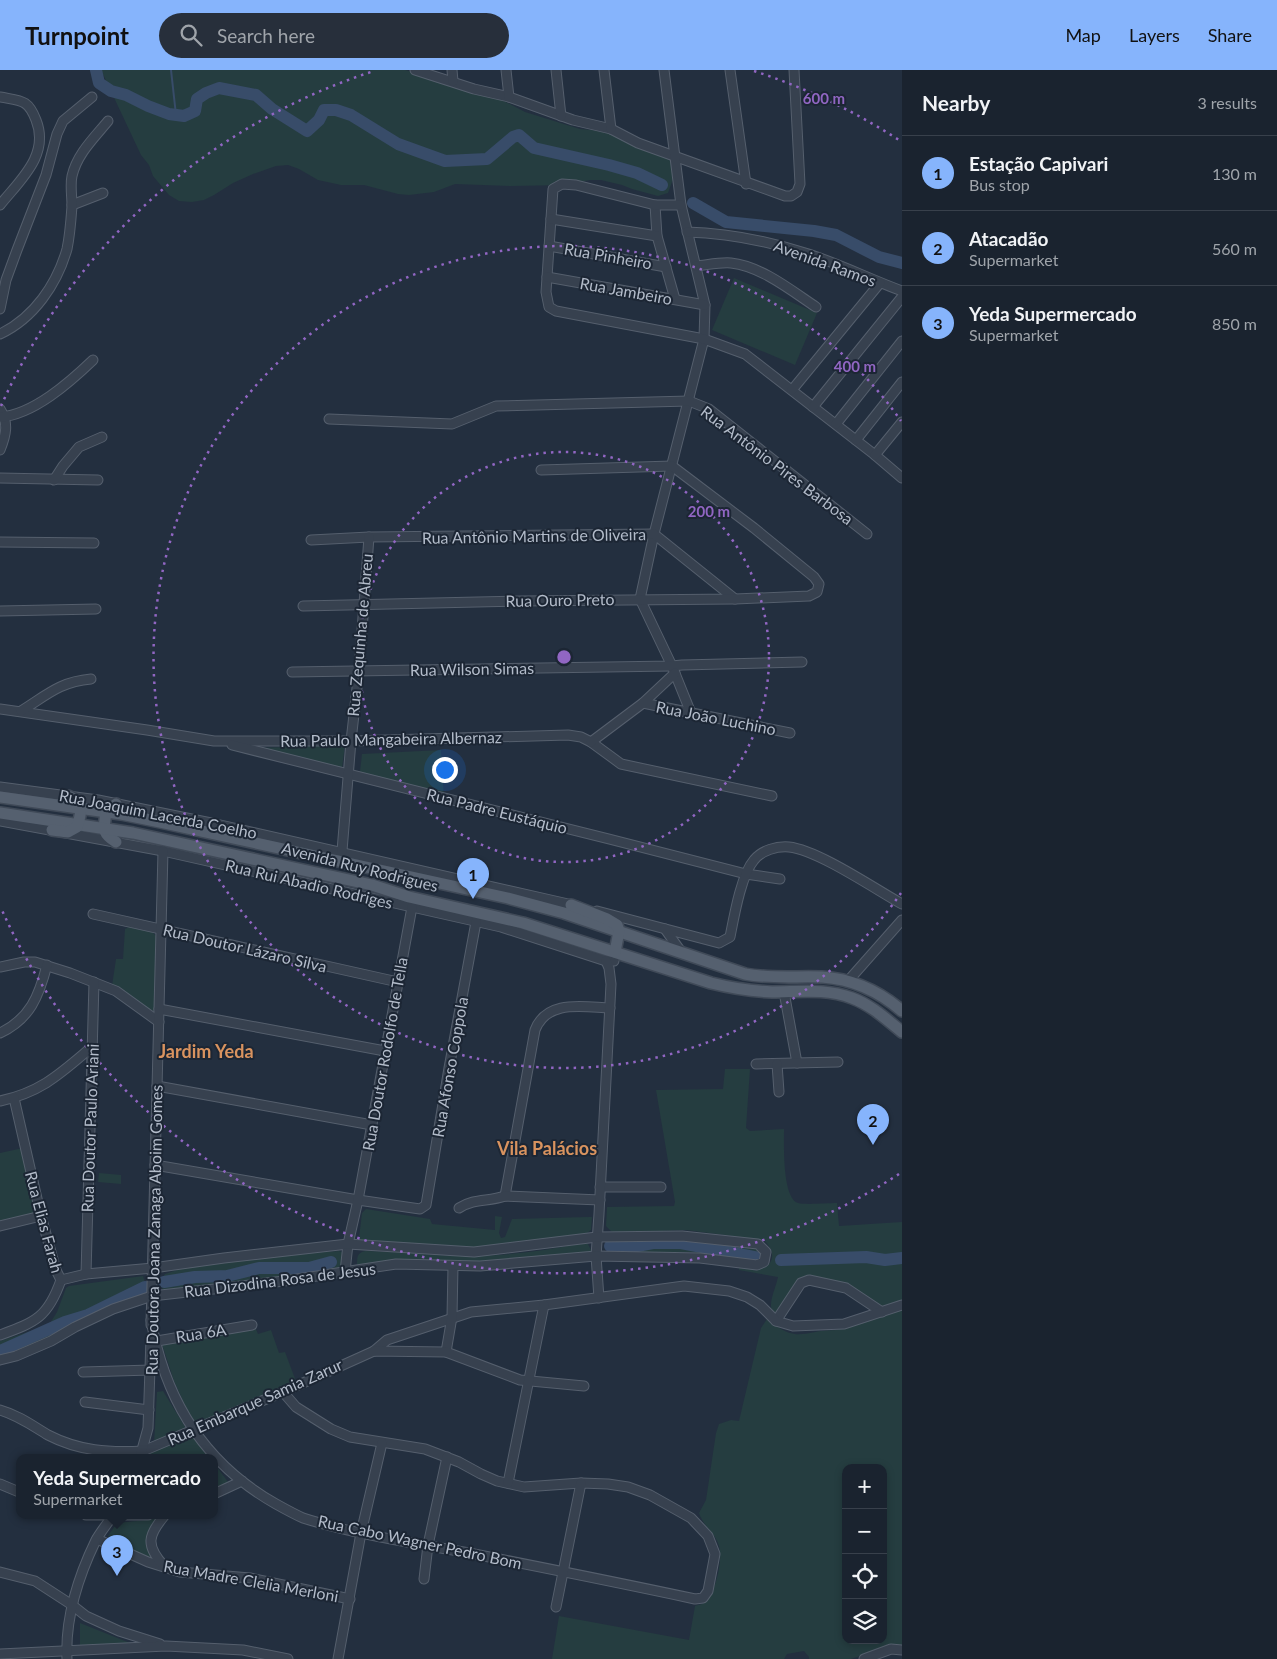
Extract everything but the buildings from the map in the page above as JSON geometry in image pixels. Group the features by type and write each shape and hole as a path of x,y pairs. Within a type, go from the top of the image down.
{"main road":[{"path":"52,830 71,831 78,824 81,809 77,800 68,796"},
{"name":"Avenida Ruy Rodrigues","path":"0,797 106,812 160,822 508,898 544,907 733,970 758,976 822,977 848,982 872,990 902,1011"},
{"path":"116,804 106,812 104,828 106,835 116,842"},
{"name":"Avenida Ruy Rodrigues","path":"0,813 104,828 183,843 372,885 409,897 523,923 612,958 711,983 748,990 820,991 852,998 873,1008 902,1032"},
{"path":"571,905 607,919 617,925 618,931 612,958"}],"street":[{"path":"415,70 474,89 509,97 587,124 611,129 638,143 746,184 785,196 791,196 797,192 800,184 794,70"},
{"path":"452,70 453,81"},
{"path":"506,70 509,97"},
{"path":"556,70 561,116"},
{"path":"604,70 611,129"},
{"path":"664,70 681,205 705,305 704,339 654,534 640,599 674,670 691,713"},
{"path":"730,70 746,184"},
{"path":"0,309 6,280 46,176 57,134 63,121 92,96"},
{"path":"0,97 22,101 31,108 38,126 40,138 36,159 0,204"},
{"path":"0,334 19,323 49,291 60,270 67,247 72,205 72,176 81,153 108,121"},
{"path":"30,168 46,176"},
{"path":"681,205 655,205 576,185 562,184 553,189 546,292 549,307 556,311 704,339 745,354 876,455 899,475 902,464"},
{"path":"72,205 103,193"},
{"path":"655,205 657,236 674,299"},
{"path":"551,218 657,236"},
{"name":"Avenida Ramos","path":"687,232 716,233 806,253 902,291"},
{"name":"Rua Pinheiro","path":"549,246 666,267"},
{"path":"696,266 731,263 753,269 779,282 816,307"},
{"name":"Rua Jambeiro","path":"547,277 705,305"},
{"path":"792,390 880,283"},
{"path":"814,407 902,297"},
{"path":"836,424 902,341"},
{"path":"0,450 7,432 2,414 26,410 45,399 77,375 93,360"},
{"path":"856,440 902,382"},
{"name":"Rua Antônio Pires Barbosa","path":"329,419 452,424 496,406 689,401 709,409 866,534"},
{"path":"876,455 902,422"},
{"path":"54,480 79,447 102,437"},
{"path":"542,470 672,466"},
{"name":"Rua Ouro Preto","path":"303,606 640,599 735,599 809,596 816,592 819,584 814,577 754,528 672,466"},
{"path":"0,478 98,480"},
{"name":"Rua Antônio Martins de Oliveira","path":"311,540 369,537 654,534 735,599"},
{"name":"Rua Zequinha de Abreu","path":"342,851 369,537"},
{"path":"0,542 94,544"},
{"path":"0,610 96,609"},
{"name":"Rua Wilson Simas","path":"292,672 359,670 674,670 802,662"},
{"path":"591,742 643,703 674,670"},
{"path":"21,711 58,687 72,681 90,679"},
{"name":"Rua João Luchino","path":"643,703 790,733"},
{"name":"Rua Paulo Mangabeira Albernaz","path":"0,709 214,741 351,741 568,735 591,742 621,764 772,796"},
{"name":"Rua Padre Eustáquio","path":"214,741 609,838 746,874 780,879"},
{"name":"Rua Joaquim Lacerda Coelho","path":"0,787 116,804 342,851 719,942 730,937 746,874"},
{"name":"Rua Rui Abadio Rodriges","path":"0,821 163,851 476,922 612,958"},
{"path":"746,874 754,859 769,849 789,847 814,854 902,904"},
{"name":"Rua Doutora Joana Zanaga Aboim Gomes","path":"142,1454 149,1410 153,1341 151,1320 163,851"},
{"name":"Rua Doutor Rodolfo de Tella","path":"344,1272 412,907"},
{"name":"Rua Doutor Lázaro Silva","path":"92,914 398,982"},
{"path":"848,982 902,920"},
{"name":"Rua Afonso Coppola","path":"358,1200 420,1209 426,1205 450,1058 476,922"},
{"path":"665,929 682,953"},
{"path":"599,1298 596,1256 610,1008 611,984 609,968 612,958"},
{"path":"0,967 24,962 47,965 116,991 159,1022"},
{"path":"0,1033 18,1023 31,1008 41,987 47,965"},
{"name":"Rua Doutor Paulo Ariani","path":"86,1274 94,982"},
{"path":"784,992 797,1063"},
{"path":"505,1196 535,1030 539,1021 549,1012 563,1007 610,1008"},
{"path":"159,1009 385,1051"},
{"path":"0,1101 34,1091 45,1085 93,1046"},
{"path":"756,1064 838,1062"},
{"path":"777,1064 779,1092"},
{"path":"157,1086 372,1125"},
{"name":"Rua Elias Farah","path":"0,1335 19,1329 46,1311 53,1300 61,1280 56,1270 41,1216 14,1098"},
{"path":"155,1165 358,1200"},
{"path":"600,1187 661,1187"},
{"path":"459,1208 475,1200 495,1200 505,1196 600,1200"},
{"path":"0,1226 41,1216"},
{"name":"Rua Dizodina Rosa de Jesus","path":"0,1360 16,1356 51,1341 113,1309 152,1296 284,1281 396,1264 480,1266 596,1256 700,1258 757,1265 764,1262 766,1252 758,1244 682,1236 598,1237"},
{"path":"61,1280 86,1274 153,1268 348,1244 474,1252 598,1237"},
{"path":"446,1352 452,1317 453,1266"},
{"path":"882,1312 846,1288 821,1281 809,1280 801,1283 776,1321 793,1326 844,1324 882,1312 902,1305"},
{"name":"Rua Embarque Samia Zarur","path":"0,1410 20,1418 50,1436 79,1448 142,1454 372,1351 387,1340 471,1312 599,1298 684,1286 728,1292 747,1297 760,1305 776,1321"},
{"path":"508,1483 544,1304"},
{"name":"Rua 6A","path":"153,1341 252,1325"},
{"name":"Rua Cabo Wagner Pedro Bom","path":"153,1341 176,1401 194,1430 215,1454"},
{"path":"372,1351 446,1352 528,1382 584,1386"},
{"path":"83,1372 150,1370"},
{"path":"283,1392 296,1407 331,1429 350,1437 410,1446 447,1457 490,1478 524,1487 581,1484 556,1607"},
{"path":"86,1402 149,1410"},
{"path":"338,1659 361,1534 382,1443"},
{"path":"424,1579 428,1545 447,1457"},
{"name":"Rua Cabo Wagner Pedro Bom","path":"218,1458 256,1492 302,1518 361,1534 563,1571 695,1599 703,1598 708,1592 715,1554 708,1536 691,1518 650,1495 628,1487 608,1484 581,1484"},
{"path":"218,1492 242,1481"},
{"path":"0,1484 16,1490"},
{"path":"67,1655 72,1605 75,1594 97,1539 110,1519"},
{"path":"162,1519 154,1528 150,1538 151,1548 155,1557 166,1568"},
{"name":"Rua Madre Clelia Merloni","path":"97,1539 180,1572 250,1578 350,1599"},
{"path":"0,1572 36,1581 86,1616 103,1624 166,1646"},
{"path":"0,1654 67,1655 166,1646 243,1650 288,1659"},
{"path":"864,1659 891,1650 902,1650"}],"green space":[{"path":"101,70 405,70 485,91 525,112 580,129 614,134 665,154 672,163 675,173 668,193 658,196 601,180 590,180 566,185 455,184 434,192 409,195 364,185 341,185 318,180 288,165 276,166 253,174 204,200 192,202 179,201 169,195 153,176 149,165 141,155"},
{"path":"734,278 817,313 795,365 712,330"},
{"path":"345,745 342,768 256,748"},
{"path":"441,750 444,799 359,780 362,754"},
{"path":"129,927 152,932 157,938 154,1011 149,1010 112,986 116,959 123,959 125,929"},
{"path":"725,1069 750,1069 746,1128 750,1131 784,1129 785,1170 789,1191 793,1199 801,1204 837,1203 839,1226 902,1222 902,1301 881,1306 840,1282 810,1277 780,1312 773,1313 771,1301 778,1277 739,1270 739,1266 760,1269 767,1266 772,1259 772,1255 769,1247 763,1240 686,1230 616,1233 606,1226 607,1207 674,1206 675,1202 656,1090 723,1089"},
{"path":"23,1148 40,1214 0,1224 0,1153"},
{"path":"99,1173 121,1175 121,1184 98,1182"},
{"path":"366,1209 430,1219 432,1224 495,1230 495,1216 502,1217 499,1233 501,1238 505,1237 512,1219 592,1217 591,1230 586,1234 481,1248 360,1241 362,1213"},
{"path":"670,1240 756,1247 759,1254 757,1259 752,1260 691,1252 608,1253 607,1242"},
{"path":"583,1243 588,1244 591,1250 590,1253 483,1264 357,1265 358,1256 365,1251 480,1256 524,1252"},
{"path":"342,1252 344,1257 341,1269 337,1271 165,1291 161,1287 161,1280 165,1274 180,1269 281,1255"},
{"path":"143,1276 147,1290 144,1296 18,1352 0,1357 0,1341 49,1325 57,1312 66,1288 69,1286"},
{"path":"902,1310 902,1646 891,1646 851,1659 809,1659 804,1651 787,1654 784,1659 552,1659 559,1616 689,1640 695,1606 704,1603 709,1598 719,1567 719,1546 699,1513 706,1500 716,1433 719,1424 731,1420 739,1421 761,1328 767,1319 787,1332 794,1334 836,1330"},
{"path":"253,1323 258,1334 271,1330 279,1353 285,1352 297,1384 195,1428 174,1381 160,1338"},
{"path":"163,1391 187,1430 154,1444 157,1392"},
{"path":"191,1434 208,1454 149,1454"},
{"path":"218,1468 228,1482 218,1487"},
{"path":"156,1519 149,1533 155,1562 126,1549 108,1536 117,1523"},
{"path":"80,1623 130,1643 80,1651"}],"waterway":[{"path":"96,70 99,83 111,91 126,95 169,114 184,116 195,111 197,99 219,88 256,95 272,109 307,131 319,120 324,110 336,110 351,115 398,144 445,161 487,159 513,137 519,135 534,148 637,173 662,185"},
{"path":"171,70 176,115"},
{"path":"693,203 726,222 836,235 879,257 902,263"},
{"path":"610,1246 681,1243 759,1258"},
{"path":"781,1260 866,1257 885,1260 902,1258"},
{"path":"164,1282 195,1277 227,1276 259,1268 309,1268 331,1262"},
{"path":"0,1351 65,1322 88,1315 145,1287"}],"place":[{"name":"Estação Capivari","path":"473,899"},
{"name":"Atacadão","path":"873,1145"},
{"name":"Yeda Supermercado","path":"117,1576"}],"district":[{"name":"Jardim Yeda","path":"206,1052"},
{"name":"Vila Palácios","path":"547,1149"}]}
